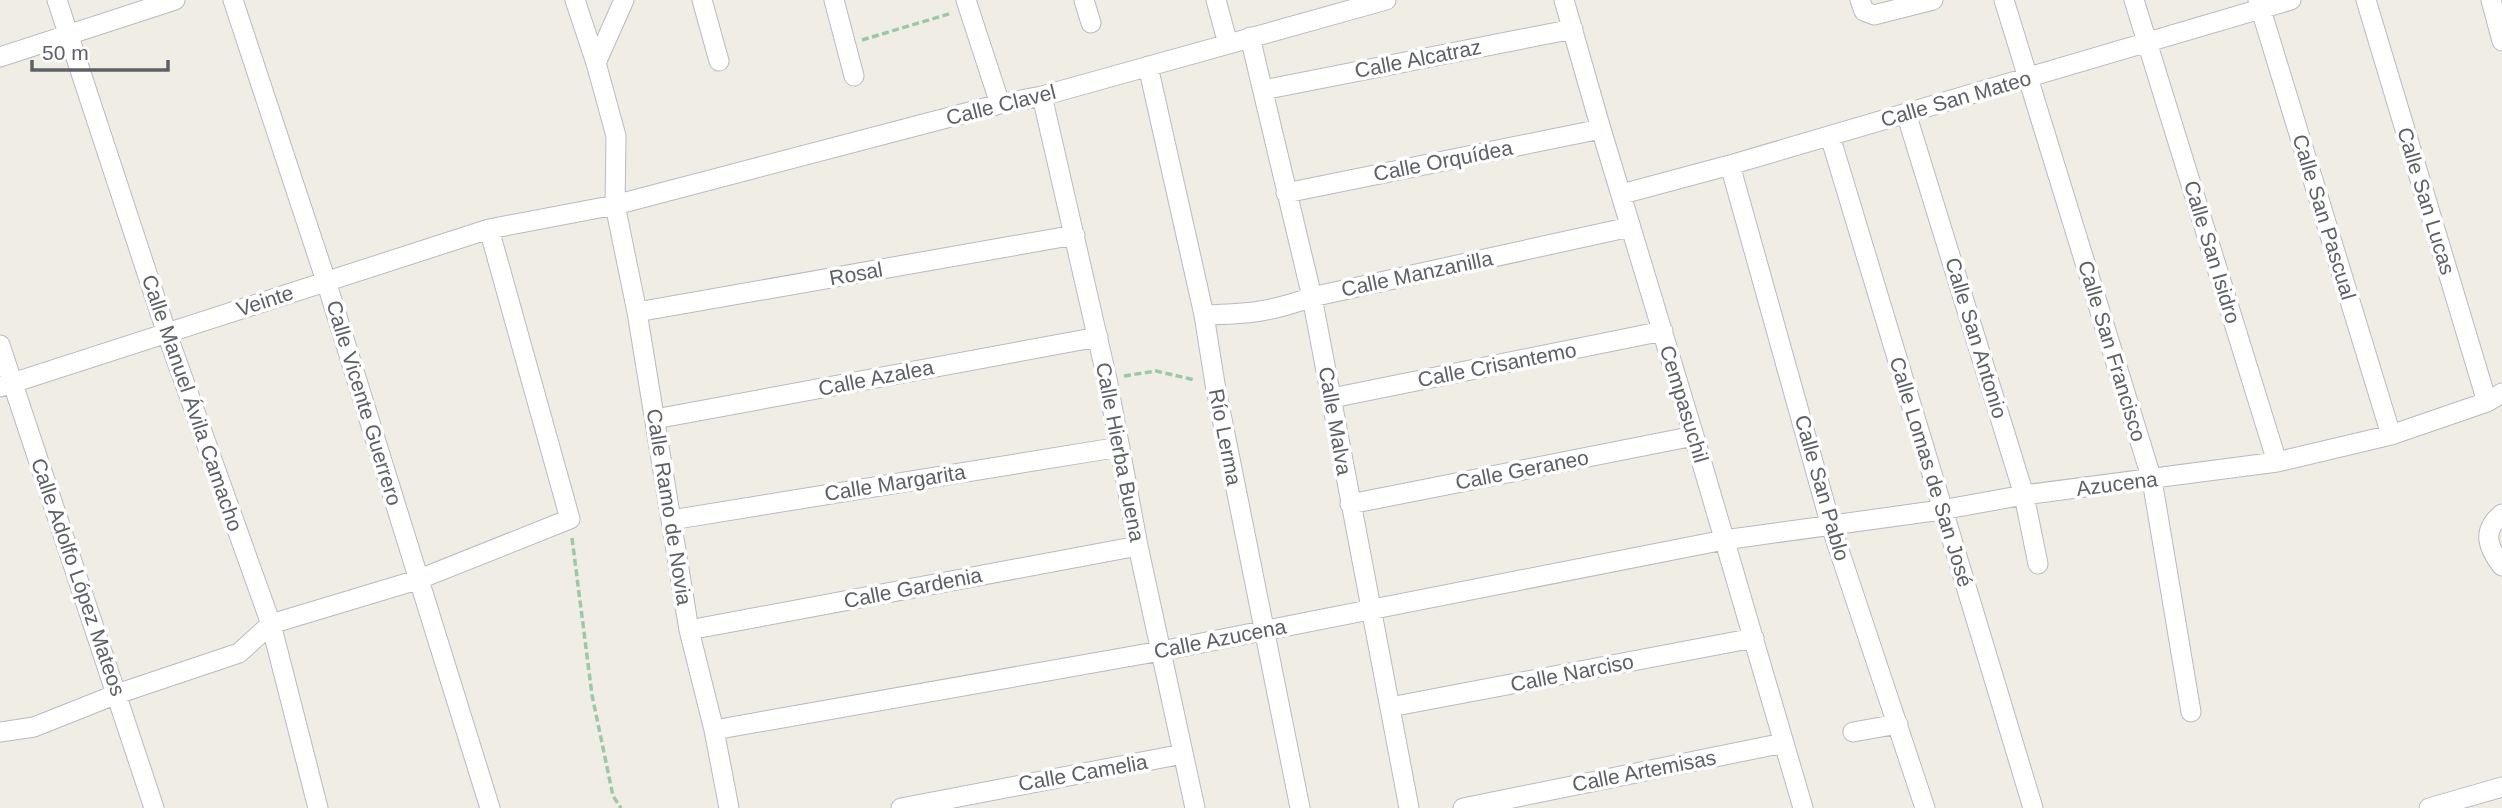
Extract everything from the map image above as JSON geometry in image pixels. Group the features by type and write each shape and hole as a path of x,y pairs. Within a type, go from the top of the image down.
{"street":[{"name":"Calle Manuel Ávila Camacho","path":"57,0 167,334 271,624 318,808"},
{"path":"0,57 175,0"},
{"name":"Calle Vicente Guerrero","path":"233,0 327,281 417,580 490,808"},
{"name":"Calle Ramo de Novia","path":"575,0 596,63 615,136 615,205 637,312 689,631 714,730 729,808"},
{"path":"596,63 624,0"},
{"path":"702,0 719,61"},
{"path":"834,0 854,76"},
{"path":"1084,0 1091,23"},
{"path":"1216,0 1227,44"},
{"name":"Calle Clavel","path":"615,205 1000,104 1042,96 1386,0"},
{"name":"Cempasuchil","path":"1564,0 1803,808"},
{"path":"1860,0 1864,11 1874,15 1933,0"},
{"name":"Calle San Francisco","path":"2004,0 2152,480 2191,712"},
{"name":"Calle San Isidro","path":"2133,0 2277,462"},
{"name":"Calle San Mateo","path":"1622,194 2028,78 2259,5 2291,0"},
{"name":"Calle San Lucas","path":"2365,0 2495,397"},
{"path":"2491,0 2502,41"},
{"path":"967,4 1000,104"},
{"name":"Calle San Pascual","path":"2259,5 2391,435"},
{"name":"Calle Alcatraz","path":"1263,90 1573,29"},
{"name":"Calle Malva","path":"1250,37 1312,297 1409,808"},
{"name":"Río Lerma","path":"1148,66 1205,315 1215,384 1300,808"},
{"name":"Calle Hierba Buena","path":"1042,96 1098,337 1138,546 1195,808"},
{"name":"Calle San Antonio","path":"1906,113 2024,495 2038,564"},
{"name":"Calle Orquídea","path":"1286,193 1601,129"},
{"name":"Calle Lomas de San José","path":"1830,136 2033,808"},
{"name":"Calle San Pablo","path":"1730,165 1831,526 1925,808"},
{"name":"Veinte","path":"6,385 489,229 615,205"},
{"name":"Calle Manzanilla","path":"1205,315 1250,314 1276,309 1312,297 1630,227"},
{"path":"0,732 34,727 117,694 239,653 271,624 417,580 570,519 489,229"},
{"name":"Rosal","path":"637,312 1075,235"},
{"name":"Calle Crisantemo","path":"1332,398 1663,331"},
{"name":"Calle Azalea","path":"654,419 1098,337"},
{"name":"Calle Adolfo López Mateos","path":"0,345 6,385 117,694 154,808"},
{"name":"Azucena","path":"1724,540 1941,510 2024,495 2277,462 2391,435 2495,397"},
{"name":"Calle Geraneo","path":"1350,504 1694,436"},
{"name":"Calle Margarita","path":"671,520 1120,447"},
{"path":"2502,514 2496,519 2487,537 2491,552 2502,566"},
{"name":"Calle Azucena","path":"714,730 1263,632 1724,540"},
{"name":"Calle Gardenia","path":"689,631 1138,546"},
{"name":"Calle Narciso","path":"1390,707 1754,638"},
{"path":"1853,732 1898,724"},
{"name":"Calle Artemisas","path":"1463,808 1784,743"},
{"name":"Calle Camelia","path":"901,808 1183,754"},
{"path":"2429,808 2502,787"}],"path":[{"path":"846,44 967,4"},
{"path":"1107,379 1156,372 1215,384"},
{"path":"570,519 592,695 613,796 621,808"}]}
